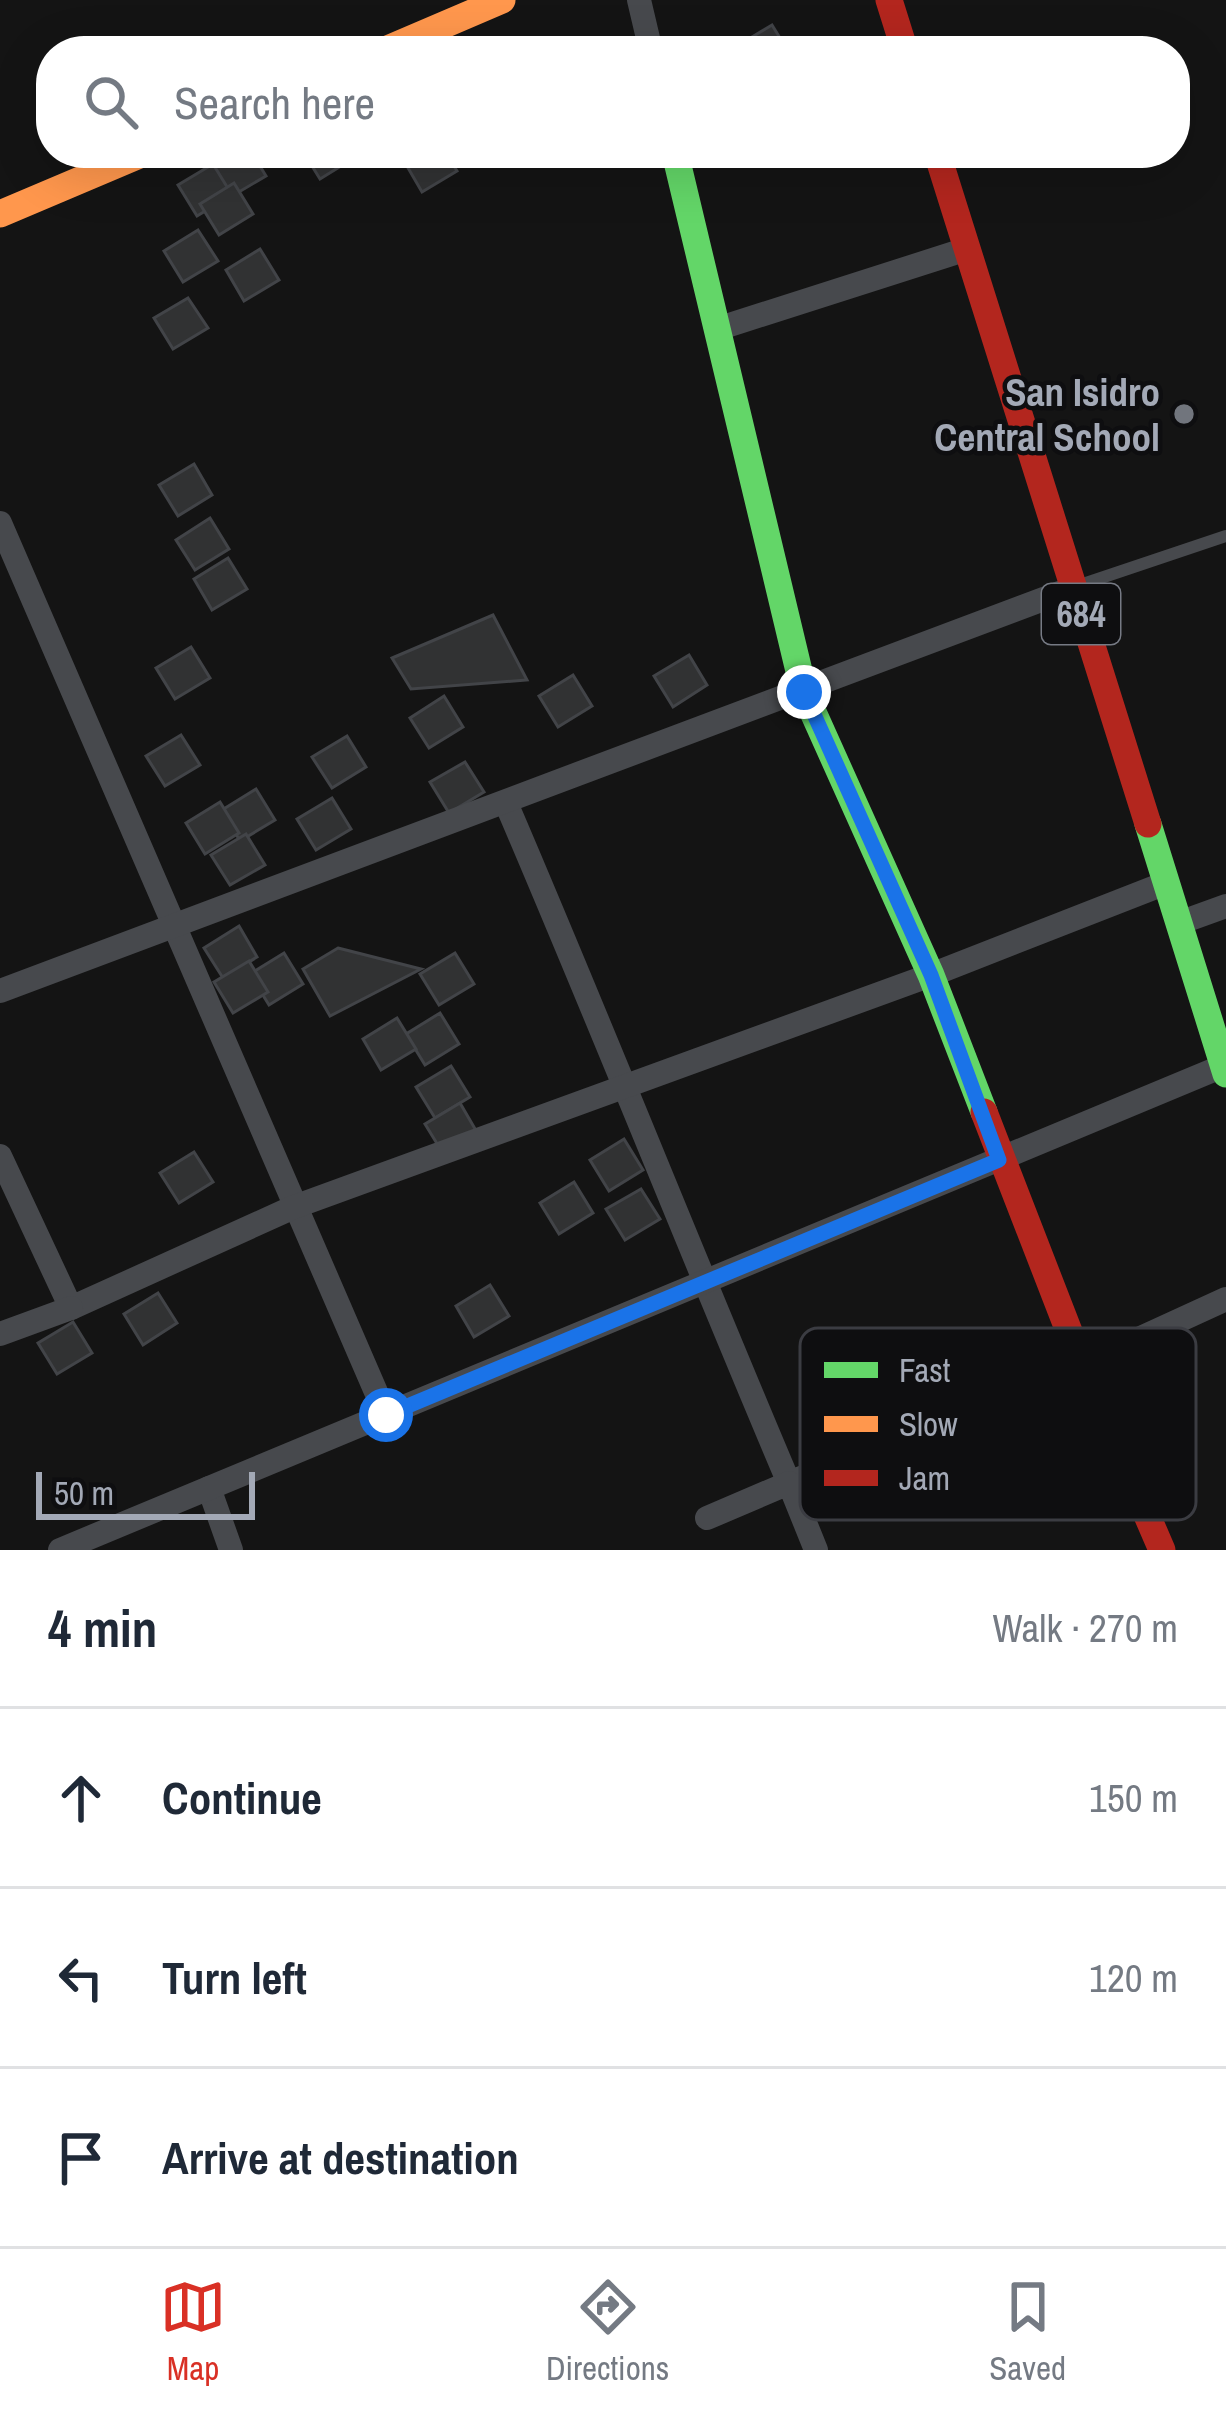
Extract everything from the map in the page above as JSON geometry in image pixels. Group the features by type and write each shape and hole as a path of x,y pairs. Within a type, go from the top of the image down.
{"street":[{"path":"418,36 502,0"},
{"path":"639,0 647,36"},
{"path":"889,0 900,36"},
{"path":"0,214 109,168"},
{"path":"679,168 804,692 931,975 1067,1328"},
{"name":"684","path":"942,168 1225,1070"},
{"path":"717,329 967,249"},
{"path":"0,523 7,558 175,926 386,1415"},
{"path":"0,991 1073,588"},
{"path":"506,803 800,1511"},
{"path":"0,1334 70,1308 294,1208 1166,884"},
{"path":"1179,923 1226,906"},
{"path":"60,1550 86,1545 209,1488 1225,1070"},
{"path":"0,1156 70,1308"},
{"path":"1163,1328 1226,1299"},
{"path":"707,1518 800,1480"},
{"path":"209,1488 232,1550"},
{"path":"804,1520 816,1550"},
{"path":"1149,1520 1162,1550"}],"lane":[{"path":"1073,588 1226,536"}],"building":[{"path":"772,25 779,36 754,36"},
{"path":"206,168 215,168 232,195 197,216 178,185"},
{"path":"214,168 261,168 266,176 232,196"},
{"path":"313,168 338,168 320,179"},
{"path":"408,168 455,168 457,171 422,192"},
{"path":"234,183 253,214 219,235 200,204"},
{"path":"198,230 218,261 183,282 164,251"},
{"path":"260,249 279,280 244,301 226,270"},
{"path":"188,298 208,328 173,349 154,318"},
{"path":"194,464 212,495 178,516 159,485"},
{"path":"210,518 229,549 195,570 176,540"},
{"path":"228,558 247,589 212,610 194,579"},
{"path":"493,615 527,680 411,689 392,658"},
{"path":"191,647 210,678 175,699 156,668"},
{"path":"689,655 707,685 673,707 654,676"},
{"path":"573,675 592,706 558,727 539,696"},
{"path":"444,696 463,727 429,748 410,718"},
{"path":"181,735 200,765 165,786 146,756"},
{"path":"347,736 366,767 332,788 312,757"},
{"path":"465,762 484,792 449,813 430,782"},
{"path":"256,789 275,820 240,841 222,810"},
{"path":"332,798 351,829 316,850 297,819"},
{"path":"220,802 239,833 205,854 186,823"},
{"path":"246,834 265,865 230,885 211,855"},
{"path":"239,926 257,957 223,978 204,948"},
{"path":"338,948 421,969 330,1016 303,969"},
{"path":"284,953 303,984 269,1005 250,974"},
{"path":"455,953 474,984 439,1005 420,974"},
{"path":"249,961 268,992 233,1013 214,982"},
{"path":"440,1013 459,1044 425,1065 406,1034"},
{"path":"397,1018 416,1049 381,1070 363,1039"},
{"path":"451,1066 470,1097 435,1118 416,1087"},
{"path":"460,1103 478,1134 444,1155 425,1124"},
{"path":"624,1139 643,1170 609,1191 590,1160"},
{"path":"194,1152 213,1182 179,1203 160,1173"},
{"path":"574,1182 593,1213 559,1234 540,1203"},
{"path":"641,1189 660,1219 625,1240 606,1209"},
{"path":"490,1285 509,1316 474,1337 456,1306"},
{"path":"158,1293 177,1323 143,1345 124,1314"},
{"path":"73,1322 92,1353 57,1374 38,1343"}],"traffic: fast":[{"path":"679,168 804,692 931,975 984,1112"},
{"path":"1148,824 1226,1074"}],"traffic: slow":[{"path":"418,36 502,0"},
{"path":"0,214 109,168"}],"traffic: jam":[{"path":"889,0 900,36"},
{"path":"942,168 1148,824"},
{"path":"984,1112 1068,1328"},
{"path":"1149,1520 1162,1550"}],"place":[{"name":"San Isidro Central School","path":"1184,414"}],"route":[{"path":"386,1415 999,1160 931,975 804,692"}]}
